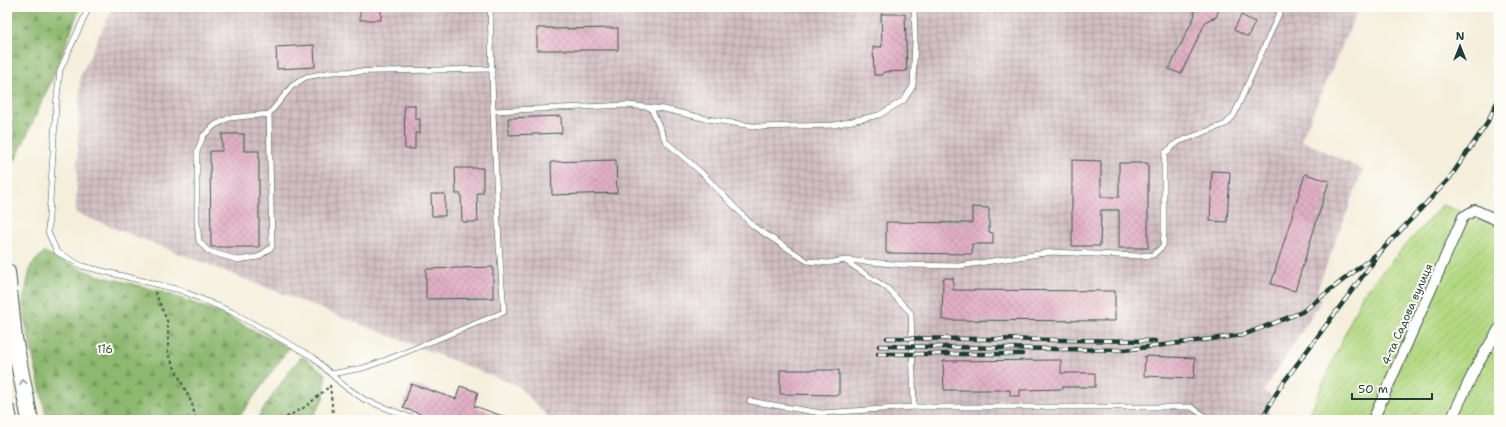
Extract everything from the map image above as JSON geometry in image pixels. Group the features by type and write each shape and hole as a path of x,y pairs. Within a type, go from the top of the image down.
{"main road":[{"path":"7,272 14,338 30,420"},
{"path":"7,411 9,420"}],"street":[{"name":"4-та Садова вулиця","path":"1373,420 1463,217 1475,210 1495,219 1499,224"},
{"path":"1451,420 1476,367 1499,329"}],"lane":[{"path":"89,7 60,70 55,120 48,232 57,252 82,266 180,290 232,312 313,357 343,385 364,400 417,420"},
{"path":"331,374 364,368 504,312 499,245 490,7"},
{"path":"493,111 628,105 707,119 759,126 834,126 879,115 904,100 913,86 916,39 914,7"},
{"path":"651,108 666,142 702,172 753,226 807,261 828,263 844,260 906,266 959,266 1052,252 1138,256 1153,255 1162,246 1164,234 1165,153 1178,142 1226,124 1234,115 1282,7"},
{"path":"269,114 229,118 214,125 203,136 197,152 197,222 199,241 208,250 238,260 258,257 272,247 269,114 292,86 306,77 332,72 492,69"},
{"path":"844,260 887,288 911,313 914,407"},
{"path":"750,401 821,413 914,407 1191,407 1206,417 1206,420"}],"path":[{"path":"150,282 168,322 168,354 192,404 196,420"},
{"path":"331,374 330,386 333,415 331,420"},
{"path":"281,420 305,407 330,386"}],"shaded area":[{"path":"113,7 1359,7 1301,140 1363,170 1317,290 1321,301 1264,391 1271,396 1268,420 551,420 518,386 76,213 80,77"}],"green space":[{"path":"7,7 80,7 55,73 15,161"},
{"path":"1442,205 1499,225 1499,420 1307,420 1363,293"},
{"name":"116","path":"44,252 96,275 161,291 220,313 289,348 237,420 47,420 22,306 31,265"},
{"path":"302,356 326,374 324,397 311,420 256,420 287,374"}],"building":[{"path":"360,7 381,7 381,20 360,20"},
{"path":"1193,7 1220,7 1216,17 1206,21 1181,74 1169,69 1195,15"},
{"path":"881,14 905,14 907,71 883,72 883,75 874,75 873,47 882,47"},
{"path":"1241,15 1255,22 1248,37 1234,30"},
{"path":"537,28 618,28 618,50 537,50"},
{"path":"314,45 315,67 277,69 276,47"},
{"path":"404,105 415,105 415,119 420,119 420,133 415,133 415,149 405,149"},
{"path":"561,116 562,133 509,135 508,118"},
{"path":"222,134 244,134 244,151 259,151 259,247 211,247 210,151 222,151"},
{"path":"616,160 617,193 552,195 551,162"},
{"path":"1072,160 1101,161 1101,197 1119,197 1119,163 1148,163 1148,248 1119,248 1119,210 1101,210 1100,246 1072,246"},
{"path":"455,168 483,168 483,193 477,193 478,222 462,222 461,194 456,194"},
{"path":"1212,171 1230,172 1227,222 1210,221"},
{"path":"1305,174 1329,181 1295,291 1271,284"},
{"path":"431,194 445,194 445,216 432,216"},
{"path":"972,207 989,208 989,232 993,233 993,244 972,244 972,254 886,253 886,222 972,223"},
{"path":"493,267 493,298 426,299 426,269"},
{"path":"943,278 953,278 953,290 1115,291 1115,321 942,320"},
{"path":"1145,356 1195,358 1194,378 1144,376"},
{"path":"1061,360 1061,373 1095,373 1095,387 1063,387 1063,389 1020,390 1020,396 1010,396 1010,390 944,390 943,361"},
{"path":"780,370 839,370 839,395 780,394"},
{"path":"411,384 456,399 460,386 478,392 474,406 511,420 459,420 451,417 450,420 438,420 403,408"}],"railway":[{"path":"1261,420 1280,387 1383,249 1449,179 1486,125 1499,98"},
{"path":"879,346 1124,350 1243,335 1302,312 1383,249"},
{"path":"887,338 1155,341"},
{"path":"878,354 1022,354"}]}
